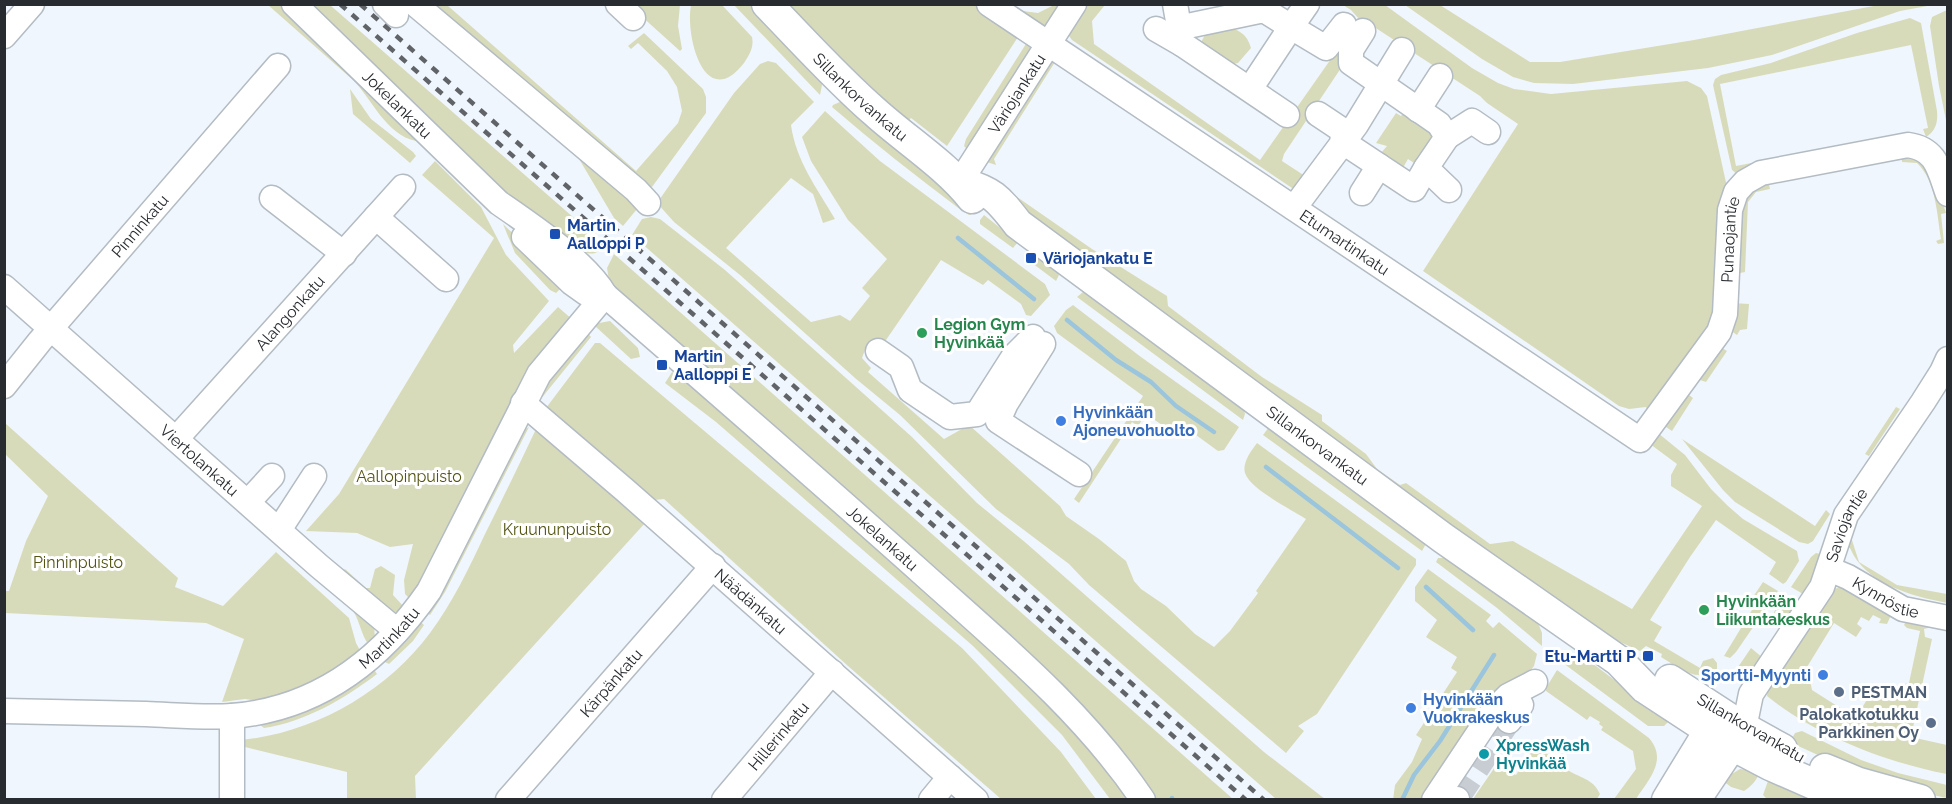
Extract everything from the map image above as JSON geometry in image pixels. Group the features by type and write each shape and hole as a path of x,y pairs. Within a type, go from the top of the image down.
{"main road":[{"name":"Sillankorvankatu","path":"767,4 856,95 960,182 976,203 991,214 1018,224 1443,537 1619,661 1645,688 1727,729 1817,766 1859,783 1920,800"},
{"name":"Sillankorvankatu","path":"1727,729 1780,770 1850,800"},
{"path":"1667,800 1727,729"},
{"path":"1695,800 1727,729"}],"street":[{"path":"4,36 32,4"},
{"name":"Jokelankatu","path":"294,4 499,203 520,233 572,283 586,293 605,295 1023,663 1060,699 1101,746 1143,800"},
{"name":"Etumartinkatu","path":"989,4 1640,440"},
{"name":"Väriojankatu","path":"960,182 1074,4"},
{"path":"1250,89 1307,4"},
{"path":"1173,26 1225,11 1265,7 1291,27 1326,48 1353,28 1350,63 1439,124 1447,137"},
{"path":"399,8 636,190 648,203"},
{"path":"1173,26 1250,89 1287,115"},
{"path":"1294,208 1356,125 1402,50"},
{"name":"Pinninkatu","path":"4,386 51,328 278,66"},
{"path":"1418,110 1440,76"},
{"path":"1318,114 1342,130 1343,142"},
{"path":"1343,142 1414,189 1447,137 1472,121 1488,132"},
{"name":"Punaojantie","path":"1640,440 1719,332 1725,314 1730,210 1736,192 1745,182 1761,173 1908,145 1919,147 1930,153 1937,164 1947,194"},
{"path":"1362,193 1379,166"},
{"path":"1426,168 1449,190"},
{"name":"Alangonkatu","path":"176,439 403,188"},
{"path":"272,198 344,254"},
{"path":"376,218 446,279"},
{"name":"Viertolankatu","path":"4,287 397,631"},
{"name":"Martinkatu","path":"4,711 232,716 274,708 322,690 372,658 429,591 539,374 605,295"},
{"path":"878,351 901,367 910,390 950,417 976,414 1014,357 1038,340 998,421 1079,474"},
{"name":"Saviojantie","path":"1727,729 1822,587 1846,515 1923,402 1942,372 1947,359"},
{"name":"Näädänkatu","path":"523,402 713,566 976,800"},
{"path":"248,502 272,476"},
{"path":"279,530 314,476"},
{"name":"Kärpänkatu","path":"508,800 713,566"},
{"name":"Kynnöstie","path":"1829,569 1848,577 1903,609 1947,618"},
{"name":"Hillerinkatu","path":"724,800 832,672"},
{"path":"1434,800 1494,711 1508,696 1535,682"},
{"path":"232,716 232,800"},
{"path":"931,800 950,777"}],"green space":[{"path":"268,5 281,5 420,138 416,141 396,132 353,80"},
{"path":"307,5 330,5 605,245 601,250 591,254 584,252 510,199"},
{"path":"422,5 447,5 636,171 678,123 682,111 677,87 667,71 638,43 631,49 628,46 644,33 703,89 706,97 706,113 652,187 640,186"},
{"path":"629,5 680,5 678,26 682,49 680,51"},
{"path":"691,5 722,5 752,37 752,47 748,57 730,76 718,80 709,75 701,65 691,35"},
{"path":"734,5 750,5 820,77 822,85 820,95"},
{"path":"781,5 975,5 1020,34 947,146 911,118 906,123"},
{"path":"999,5 1012,5 1023,11 1038,13 1054,5 1063,5 1047,26 1041,28"},
{"path":"1085,5 1105,5 1092,21 1094,44 1260,160 1359,19 1343,5 1385,5 1472,68 1514,89 1551,94 1687,81 1701,88 1707,96 1727,187 1718,306 1710,327 1648,412 1646,407 1629,409 1619,406 1423,271 1518,124 1480,96 1365,21 1341,68 1319,101 1321,103 1309,123 1306,121 1284,154 1282,161 1305,176 1300,189 1292,188 1072,40 1066,32"},
{"path":"1405,5 1440,5 1530,62 1560,62 1694,40 1879,5 1933,5 1900,11 1772,55 1708,68 1573,84 1534,83 1513,77 1482,59"},
{"path":"1948,10 1947,125 1930,26 1932,17"},
{"path":"1910,18 1921,23 1937,111 1936,126 1929,135 1926,137 1923,129 1928,128 1911,45 1720,84 1736,166 1777,158 1737,174 1732,170 1713,85 1715,79 1721,75 1771,63 1857,33"},
{"path":"1227,26 1242,34 1251,48 1238,63 1228,65 1199,46 1207,31"},
{"path":"1029,39 1031,54 969,151 964,146 966,139"},
{"path":"768,61 776,63 814,102 791,125 802,162 835,219 823,223 813,194 791,178 726,248 811,322 840,315 850,321 870,296 862,288 887,259 848,220 811,161 802,137 825,111 880,161 1045,284 1050,295 1031,316 1026,315 1021,304 988,280 983,285 941,260 886,340 865,350 862,358 871,368 868,372 944,439 969,425 1060,506 1066,516 1126,561 1134,581 1141,589 1166,606 1195,634 1214,647 1230,631 1258,593 1256,591 1306,519 1263,492 1248,479 1244,469 1245,465 1257,443 1416,559 1416,565 1317,714 1298,726 1304,731 1286,753 1089,585 1069,564 996,509 900,415 740,275 674,222 657,203 734,93 760,64"},
{"path":"1049,61 1055,62 994,159 996,165 987,162 992,150"},
{"path":"350,89 371,119 413,152 416,156 410,163 353,114"},
{"path":"842,101 974,209 972,214 969,215 945,198 832,107"},
{"path":"1408,107 1439,131 1420,167 1408,159 1400,173 1375,160 1387,146 1376,143 1396,113 1401,116"},
{"path":"569,142 642,203 623,226 614,218"},
{"path":"1901,154 1922,160 1934,176 1946,213 1941,214 1944,243 1938,244 1936,241 1941,239 1935,198 1928,179 1917,163 1902,162"},
{"name":"Aallopinpuisto","path":"435,161 481,207 506,255 549,301 513,345 514,353 558,307 573,320 411,600 405,594 404,580 413,544 390,547 357,533 306,531 339,494 494,238 422,175"},
{"path":"1768,180 1770,189 1756,192 1748,202 1745,272 1735,274 1739,212 1746,194"},
{"path":"1004,188 1092,249 1167,296 1168,306 1262,377 1322,415 1322,421 1366,454 1377,469 1400,485 1406,483 1490,544 1513,541 1632,609 1702,506 1671,486 1671,475 1677,464 1650,444 1658,433 1685,455 1711,489 1728,506 1743,519 1797,551 1799,561 1783,584 1769,574 1776,562 1716,520 1650,620 1662,627 1654,641 1700,668 1703,661 1713,658 1717,663 1717,669 1710,673 1695,675 1688,673 1661,657 1662,654 1646,646 1640,651 1611,638 1537,591 1000,194"},
{"path":"984,215 1018,242 1013,248 980,224"},
{"path":"651,217 660,219 725,270 912,437 977,503 1026,543 1264,752 1325,799 1276,799 632,235 642,219"},
{"path":"503,224 565,284 556,293 550,290 515,253"},
{"path":"614,254 1233,799 1157,799 1146,782 1065,692 610,286 607,268"},
{"path":"1038,256 1056,269 1059,275 1056,281 1032,263"},
{"path":"1090,291 1243,405 1245,414 1243,420 1077,297 1083,292"},
{"path":"1733,303 1749,304 1747,329 1740,330 1737,335 1727,328"},
{"path":"1073,305 1239,427 1224,450 1218,451 1185,427 1178,436 1146,414 1138,426 1132,422 1079,503 1074,499 1143,396 1057,333 1054,326 1066,310"},
{"path":"610,321 638,348 640,357 631,359 595,326"},
{"path":"587,332 591,337 540,400 552,374"},
{"path":"595,343 600,343 962,648 1061,752 1096,799 1001,799 848,666 664,499 654,500 546,408"},
{"path":"1717,345 1727,351 1706,382 1700,380 1696,375"},
{"path":"672,372 697,387 981,638 1072,726 1132,799 1110,799 1062,735 973,646 716,422 665,383"},
{"path":"1685,392 1693,398 1672,431 1663,425"},
{"path":"1896,407 1900,409 1869,456 1865,454"},
{"name":"Pinninpuisto","path":"5,423 178,578 175,587 223,606 276,552 349,618 356,643 362,654 331,674 294,692 257,701 245,699 222,702 244,639 206,623 5,613 4,591 9,591 26,541 48,496 5,454"},
{"path":"529,427 445,592 430,615 425,611 518,433"},
{"name":"Kruununpuisto","path":"537,427 646,522 415,776 416,799 347,799 347,772 241,746 241,740 295,729 346,706 392,674 412,654 430,633 460,585"},
{"path":"1269,427 1427,542 1422,551 1263,435"},
{"path":"1682,439 1815,526 1826,510 1830,514 1813,541 1808,544 1799,542 1735,502"},
{"path":"1856,522 1851,537 1859,562 1897,585 1947,594 1947,603 1905,592 1867,571 1857,560 1850,548 1843,547"},
{"path":"1816,553 1824,555 1809,592 1803,594 1791,587"},
{"path":"1438,558 1449,558 1538,623 1542,633 1542,646 1497,608 1436,562"},
{"path":"381,566 395,575 393,595 405,608 396,612 389,611 341,573 345,569 366,588 370,588 375,569"},
{"path":"1428,569 1491,615 1486,621 1493,628 1499,622 1537,654 1534,666 1528,674 1424,799 1393,800 1395,785 1412,762 1422,739 1416,735 1457,672 1451,668 1457,657 1426,637 1437,620 1415,601 1415,587"},
{"path":"1763,582 1778,591 1736,652 1730,658 1724,656 1758,600 1753,597"},
{"path":"1841,587 1892,613 1887,624 1879,623 1881,619 1873,615 1869,621 1861,617 1857,624 1862,628 1856,637 1834,623 1807,667 1812,690 1856,718 1872,691 1909,683 1920,631 1904,625 1908,617 1932,627 1924,629 1925,637 1932,639 1911,737 1947,745 1947,774 1901,763 1852,746 1807,723 1767,696 1768,687 1834,589"},
{"path":"1785,597 1800,606 1784,623 1778,621 1774,612"},
{"path":"350,607 374,624 375,640 369,645 356,616"},
{"path":"418,620 424,625 413,641 389,664 383,661"},
{"path":"1751,648 1763,658 1753,674 1744,682 1735,675 1736,670"},
{"path":"1579,657 1588,660 1669,721 1664,726 1648,726 1563,663"},
{"path":"373,668 377,674 324,708 279,725 264,728 260,725 259,721"},
{"path":"1557,670 1649,738 1654,746 1657,762 1651,777 1636,799 1614,799 1636,769 1633,751 1601,730 1603,727 1599,724 1600,722 1590,716 1587,720 1546,691"},
{"path":"1802,731 1861,760 1898,773 1947,785 1947,798 1867,775 1790,742 1795,733"},
{"path":"1536,744 1562,766 1594,785 1600,794 1597,799 1473,799 1497,764 1516,775"},
{"path":"1740,769 1760,771 1754,782 1744,791 1731,787 1722,780"},
{"path":"1769,778 1830,799 1767,799 1763,795"}],"waterway":[{"path":"958,238 1034,299"},
{"path":"1067,320 1116,360 1151,382 1176,406 1214,432"},
{"path":"1266,467 1398,568"},
{"path":"1426,587 1473,630"},
{"path":"1402,800 1414,775 1440,741 1494,655"}],"tunnel":[{"path":"1457,799 1509,721"}],"railway":[{"path":"340,4 1246,800"},
{"path":"360,4 1264,800"}],"place":[{"name":"Martin Aalloppi P","path":"555,234"},
{"name":"Väriojankatu E","path":"1031,258"},
{"name":"Legion Gym Hyvinkää","path":"922,333"},
{"name":"Martin Aalloppi E","path":"662,365"},
{"name":"Hyvinkään Ajoneuvohuolto","path":"1061,421"},
{"name":"Hyvinkään Liikuntakeskus","path":"1704,610"},
{"name":"Etu-Martti P","path":"1648,656"},
{"name":"Sportti-Myynti","path":"1823,675"},
{"name":"PESTMAN","path":"1839,692"},
{"name":"Hyvinkään Vuokrakeskus","path":"1411,708"},
{"name":"Palokatkotukku Parkkinen Oy","path":"1931,723"},
{"name":"XpressWash Hyvinkää","path":"1484,754"}]}
